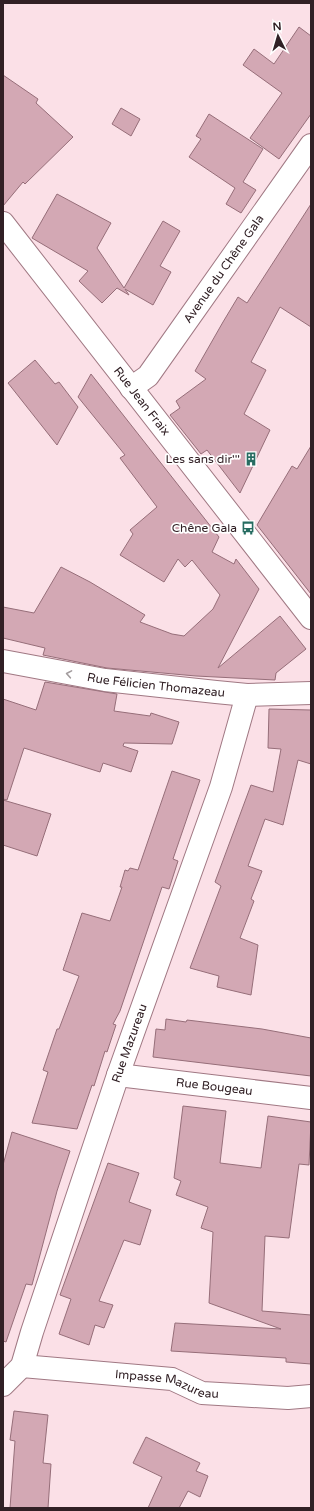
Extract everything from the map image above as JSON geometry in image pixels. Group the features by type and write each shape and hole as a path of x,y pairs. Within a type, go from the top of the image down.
{"street":[{"name":"Avenue du Chêne Gala","path":"131,388 148,376 311,146"},
{"name":"Rue Jean Fraix","path":"3,223 311,618"},
{"name":"Rue Félicien Thomazeau","path":"3,662 105,680 247,695 311,693"},
{"name":"Rue Mazureau","path":"3,1385 22,1366 118,1074 221,787 247,695"},
{"name":"Rue Bougeau","path":"118,1074 311,1098"},
{"name":"Impasse Mazureau","path":"22,1366 172,1379 202,1393 288,1398 311,1396"}],"building":[{"path":"299,27 311,36 311,114 279,159 250,138 282,93 243,65 254,49 274,64"},
{"path":"3,75 38,99 36,103 73,137 25,184 23,182 3,206"},
{"path":"121,108 140,119 131,136 112,124"},
{"path":"209,114 263,149 243,182 256,190 241,213 226,204 235,188 189,157 201,139 196,136"},
{"path":"57,194 111,223 97,248 124,288 163,221 180,231 160,266 171,272 153,305 125,289 129,295 117,288 102,303 79,281 88,271 32,238"},
{"path":"311,204 311,327 280,307 251,362 266,370 244,414 270,430 240,493 207,450 201,454 170,415 180,408 176,401 206,379 195,371 238,297 247,303"},
{"path":"35,360 55,384 59,382 78,407 57,445 8,383"},
{"path":"91,374 219,537 212,552 234,564 236,559 259,589 218,668 280,616 306,649 276,673 275,680 196,676 107,668 43,655 45,648 3,638 3,607 34,613 61,567 90,582 145,615 140,622 172,634 184,636 213,609 220,595 192,560 185,567 178,559 164,582 120,555 133,534 130,530 157,507 120,458 125,455 78,397"},
{"path":"311,446 311,594 257,525 292,466 297,469"},
{"path":"45,682 117,694 114,711 150,716 151,713 179,722 172,744 124,743 123,746 138,751 131,772 103,763 100,772 24,748 7,800 3,799 3,699 36,710"},
{"path":"269,709 311,710 311,764 298,760 283,825 265,819 248,866 262,871 251,899 254,901 240,938 258,945 251,995 217,987 219,976 190,968 221,886 215,882 251,785 273,792 281,749 268,748"},
{"path":"172,771 200,780 173,859 178,861 169,889 162,887 120,1011 113,1024 116,1025 107,1052 105,1051 94,1086 92,1085 77,1129 32,1123 48,1072 43,1070 57,1029 59,1029 79,976 63,970 82,913 110,921 122,887 120,887 125,870 128,871 130,868 138,870"},
{"path":"3,800 51,814 37,856 3,845"},
{"path":"166,1019 262,1029 311,1038 311,1076 153,1057 156,1029 165,1030"},
{"path":"183,1106 226,1111 220,1163 261,1168 268,1116 311,1122 309,1165 299,1164 289,1238 265,1236 262,1311 311,1315 311,1364 286,1362 286,1358 171,1351 175,1323 281,1329 209,1303 213,1232 201,1228 208,1207 176,1195 181,1181 174,1178"},
{"path":"12,1132 70,1151 57,1191 32,1285 26,1284 6,1342 3,1341 3,1165"},
{"path":"108,1163 139,1173 129,1202 151,1210 140,1245 124,1240 99,1301 113,1305 104,1328 95,1325 89,1345 59,1334 71,1299 60,1295"},
{"path":"14,1411 48,1415 43,1463 51,1464 48,1508 10,1508 15,1441 10,1440"},
{"path":"146,1437 200,1463 196,1471 208,1476 200,1497 188,1491 179,1508 148,1508 162,1477 133,1463"}],"place":[{"name":"Les sans dir'''","path":"251,459"},
{"name":"Chêne Gala","path":"248,528"}]}
